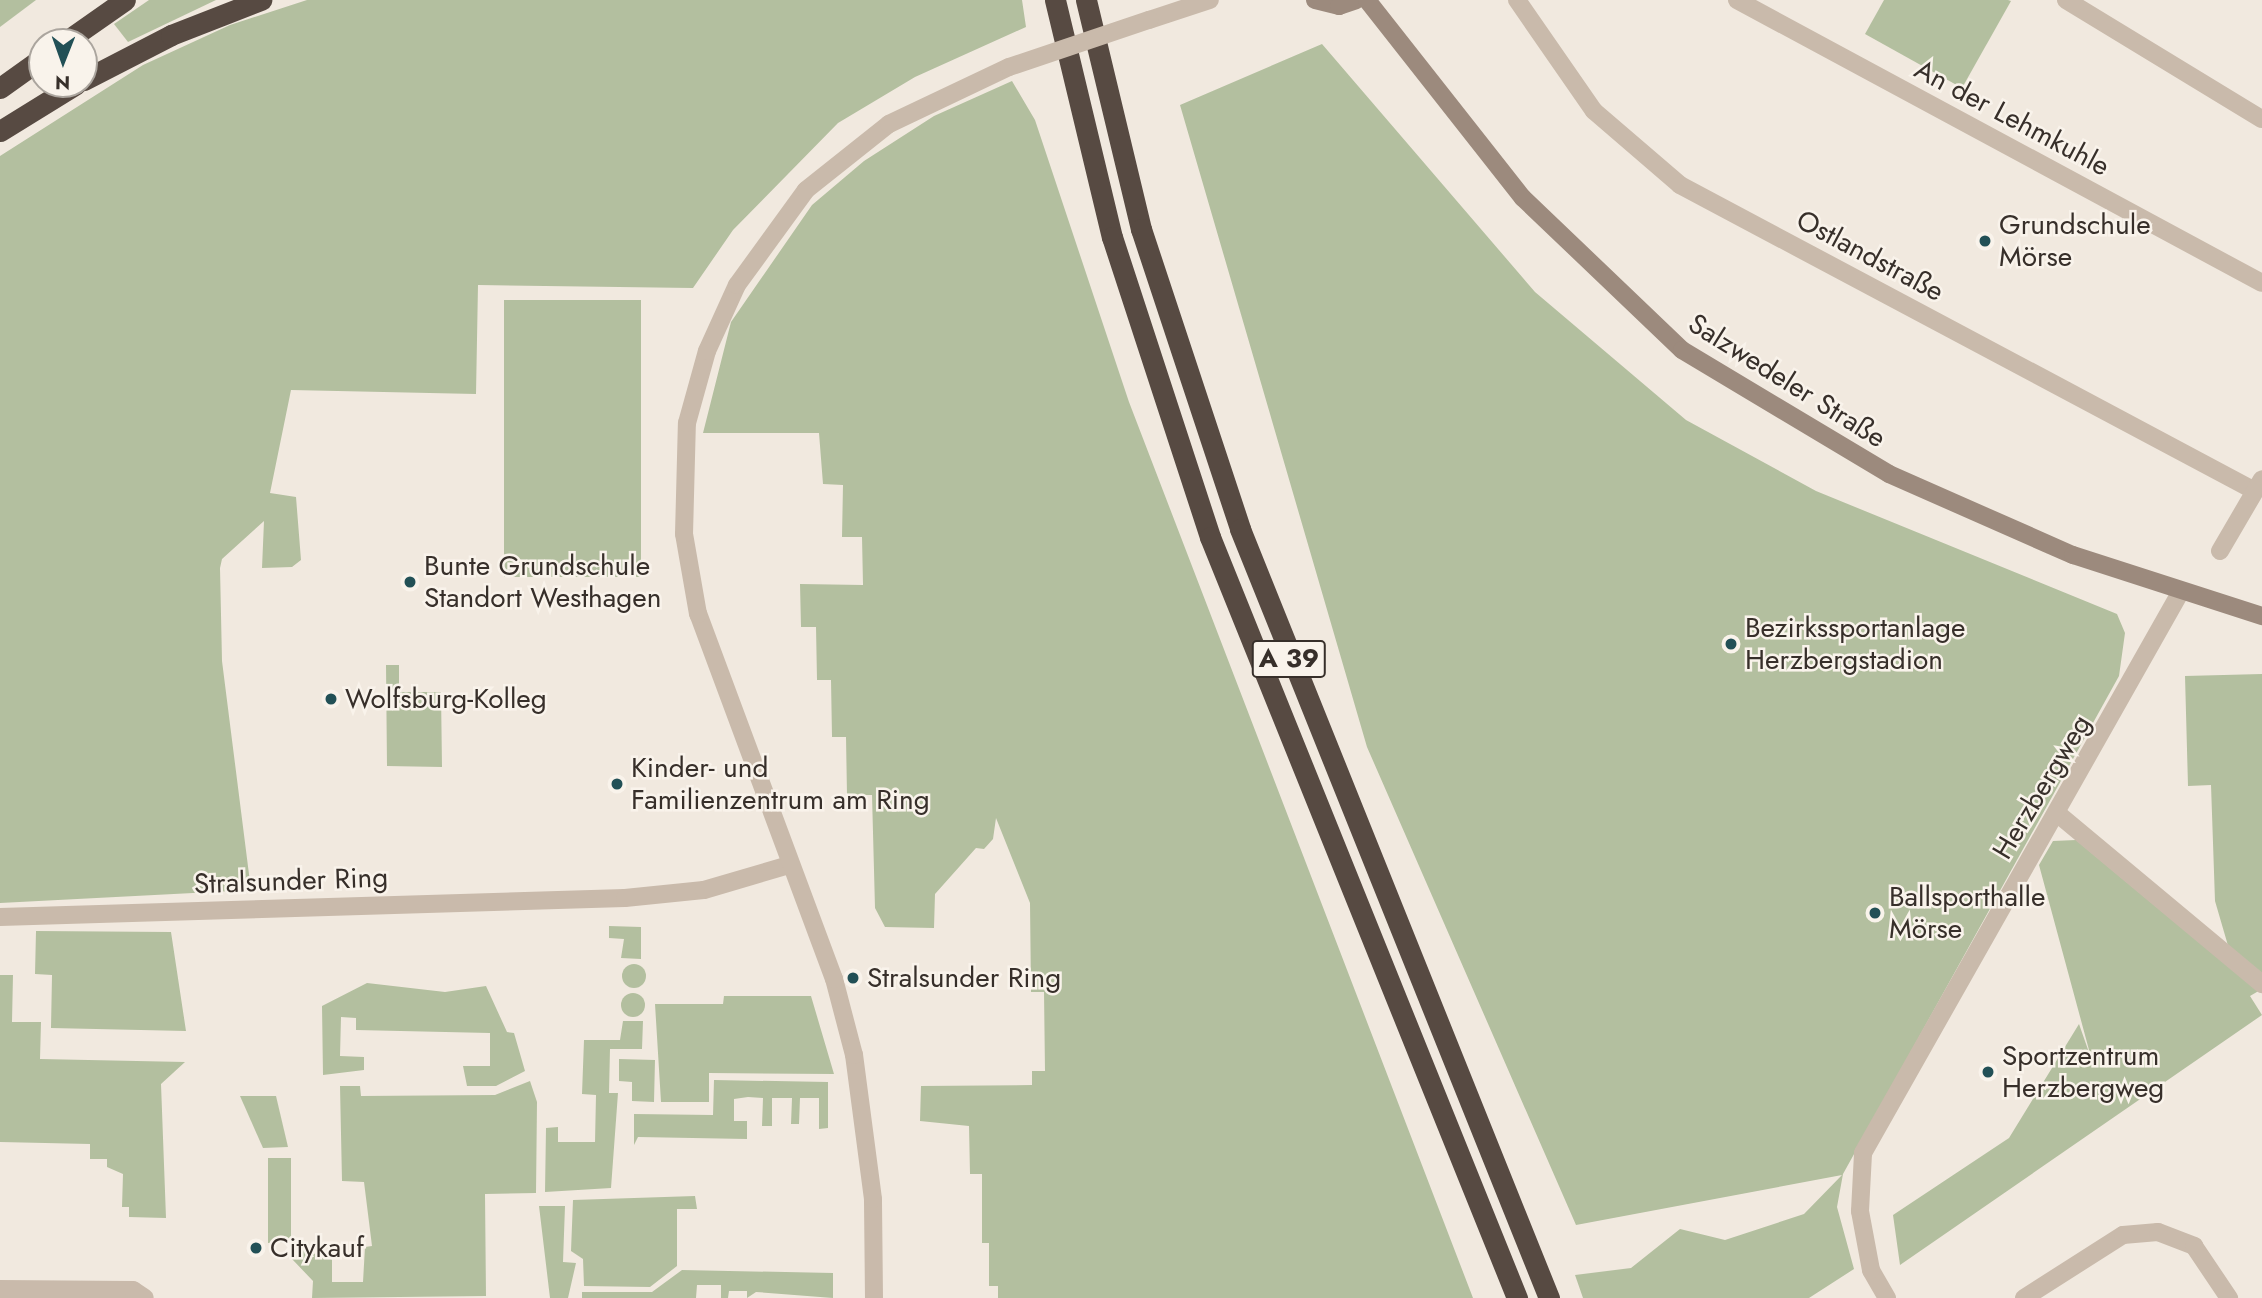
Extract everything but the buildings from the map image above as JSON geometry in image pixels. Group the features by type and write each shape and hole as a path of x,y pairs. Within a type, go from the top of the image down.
{"highway":[{"path":"85,28 125,0"},
{"path":"98,73 171,35 261,0"},
{"name":"A 39","path":"1055,0 1112,237 1210,537 1517,1298"},
{"name":"A 39","path":"1086,0 1141,229 1240,529 1549,1298"},
{"path":"0,88 28,68"},
{"path":"0,131 53,98"}],"street":[{"path":"874,1298 873,1199 854,1055 834,979 714,670 690,578 682,488 694,399 737,285 806,190 888,124 1009,67 1210,0"},
{"path":"1315,0 1339,6 1356,0"},
{"name":"Salzwedeler Straße","path":"1367,0 1523,198 1682,351 1889,474 2073,555 2180,593 2262,616"},
{"name":"Ostlandstraße","path":"1517,0 1594,111 1680,185 2258,485"},
{"name":"An der Lehmkuhle","path":"1737,0 2262,283"},
{"path":"2066,0 2262,119"},
{"path":"2220,551 2258,485"},
{"name":"Herzbergweg","path":"1887,1298 1871,1270 1860,1210 1863,1153 2180,593"},
{"path":"2057,814 2262,984"},
{"name":"Stralsunder Ring","path":"0,917 625,898 704,890 789,865"},
{"path":"2024,1298 2123,1235 2158,1232 2194,1246 2229,1298"},
{"path":"0,1289 133,1290 145,1298"}],"green space":[{"path":"0,0 36,0 0,27"},
{"path":"149,0 216,0 128,42 114,24"},
{"path":"307,0 1022,0 1026,27 915,77 838,123 733,230 693,288 478,285 476,394 291,390 270,493 296,497 301,560 292,567 262,568 264,521 222,559 220,568 222,661 251,890 0,903 0,156 91,98 98,98 98,94 143,65 230,25"},
{"path":"1884,0 2011,1 1962,88 1865,34"},
{"name":"Bezirkssportanlage Herzbergstadion","path":"1322,44 1535,292 1686,420 1816,491 2117,614 2125,633 2119,676 1843,1174 1837,1207 1854,1269 1809,1298 1583,1298 1575,1275 1631,1268 1680,1229 1725,1240 1804,1214 1842,1175 1576,1225 1367,747 1180,105"},
{"path":"1012,81 1035,120 1129,402 1473,1298 998,1298 998,1286 989,1286 989,1243 982,1243 982,1174 970,1174 969,1126 920,1121 921,1086 1032,1085 1032,1071 1045,1071 1044,992 1031,992 1030,903 996,818 993,839 984,849 976,848 935,894 934,928 885,927 875,908 872,795 847,795 846,737 832,737 831,680 817,680 816,627 801,627 800,584 863,585 862,537 842,537 843,485 823,484 819,433 703,433 731,322 812,205 864,161 934,116"},
{"path":"504,300 641,300 641,577 504,577"},
{"path":"386,665 399,665 399,692 441,692 442,767 387,766"},
{"path":"2262,674 2262,989 2250,996 2262,1015 1900,1265 1893,1215 2009,1138 2079,1024 2092,1061 2039,865 2053,841 2076,840 2236,973 2215,901 2211,785 2188,786 2185,676"},
{"path":"609,926 641,927 641,959 621,958 624,939 609,938"},
{"path":"36,931 171,932 186,1031 51,1028 52,975 35,974"},
{"path":"634,964 643,967 646,976 643,985 634,988 625,985 622,976 625,967"},
{"path":"0,975 13,975 12,1022 41,1022 40,1059 185,1062 161,1084 166,1218 129,1217 129,1207 122,1207 123,1174 107,1167 107,1159 90,1159 90,1144 0,1142"},
{"path":"367,983 445,992 486,986 507,1032 514,1033 525,1071 496,1086 467,1086 463,1066 490,1066 490,1033 356,1030 356,1018 341,1017 340,1056 364,1057 364,1070 323,1075 322,1006"},
{"path":"633,993 644,1000 645,1005 638,1016 633,1017 622,1010 621,1005 628,994"},
{"path":"724,996 811,996 834,1074 709,1073 709,1102 661,1102 655,1004 723,1004"},
{"path":"623,1021 643,1021 642,1049 610,1049 609,1093 618,1093 611,1188 545,1192 546,1128 558,1127 558,1142 595,1142 596,1095 582,1094 584,1040 620,1040"},
{"path":"619,1059 655,1060 654,1102 632,1101 632,1082 619,1081"},
{"path":"714,1080 828,1082 828,1128 819,1129 819,1098 800,1098 799,1124 791,1124 792,1098 772,1098 772,1126 762,1126 763,1098 748,1097 734,1099 734,1121 747,1121 747,1139 638,1137 634,1145 634,1114 713,1115"},
{"path":"530,1081 537,1102 536,1193 485,1194 486,1296 312,1298 313,1281 292,1259 302,1250 332,1259 332,1282 363,1282 365,1247 372,1246 364,1182 342,1181 340,1086 360,1086 361,1096 495,1095"},
{"path":"240,1096 276,1096 288,1147 263,1148"},
{"path":"268,1158 291,1158 291,1243 268,1243"},
{"path":"695,1196 697,1209 677,1209 677,1266 650,1287 584,1286 583,1259 571,1251 573,1200"},
{"path":"539,1206 565,1206 563,1262 576,1263 568,1298 550,1298"},
{"path":"682,1270 833,1273 833,1298 756,1292 747,1298 747,1291 729,1291 728,1298 721,1298 721,1285 697,1285 696,1298 582,1298 582,1292 652,1292"}],"place":[{"name":"Grundschule Mörse","path":"1985,241"},
{"name":"Bunte Grundschule Standort Westhagen","path":"410,582"},
{"name":"Bezirkssportanlage Herzbergstadion","path":"1731,644"},
{"name":"Wolfsburg-Kolleg","path":"331,699"},
{"name":"Kinder- und Familienzentrum am Ring","path":"617,784"},
{"name":"Ballsporthalle Mörse","path":"1875,913"},
{"name":"Stralsunder Ring","path":"853,978"},
{"name":"Sportzentrum Herzbergweg","path":"1988,1072"},
{"name":"Citykauf","path":"256,1248"}]}
